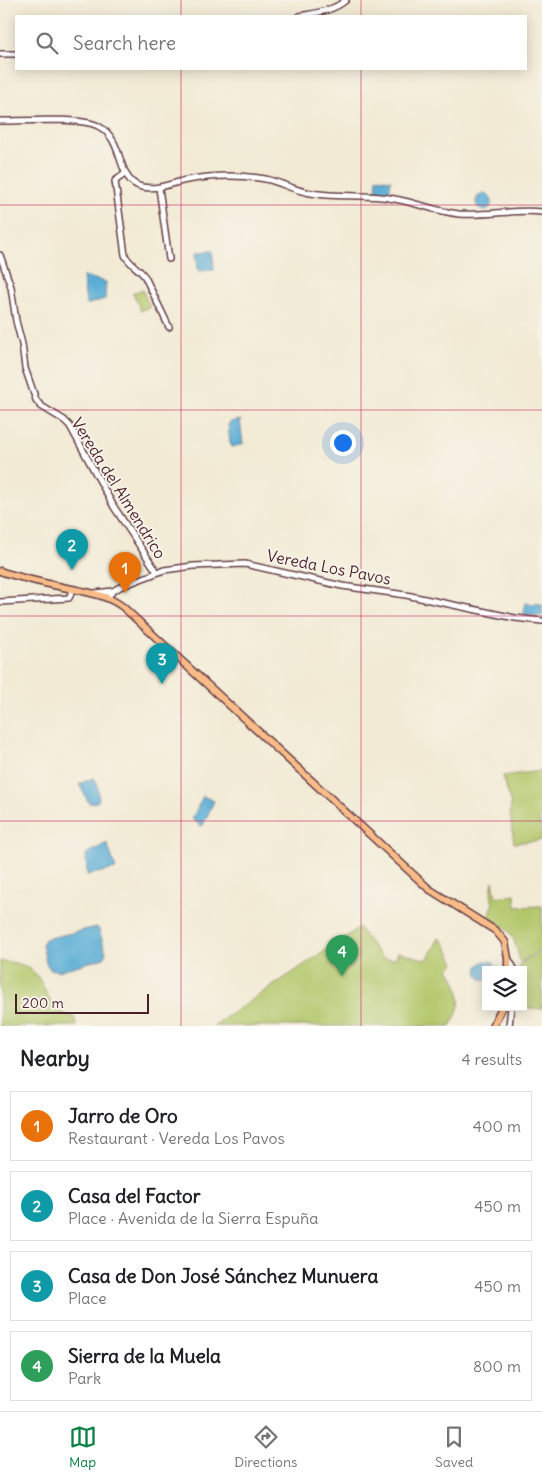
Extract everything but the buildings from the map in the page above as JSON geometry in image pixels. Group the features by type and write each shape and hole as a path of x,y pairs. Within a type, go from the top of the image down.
{"main road":[{"path":"0,571 95,593 108,597 123,607 429,888 496,931 505,942 508,966"},
{"path":"493,1026 500,1011"}],"street":[{"path":"307,15 320,13 338,6 346,0"},
{"path":"0,54 15,54"},
{"path":"0,121 70,121 90,123 98,126 111,136 126,174 131,182 138,186 159,188 198,179 258,178 306,192 398,199 429,209 458,214 525,210 542,212"},
{"path":"126,174 114,181 124,254 126,258 141,270 169,327"},
{"path":"159,188 169,259"},
{"name":"Vereda del Almendrico","path":"0,255 11,287 25,368 36,400 40,406 64,420 70,426 114,508 157,572"},
{"name":"Vereda Los Pavos","path":"113,591 157,572 193,566 245,564 342,586 406,595 514,618 542,621"},
{"path":"0,602 69,598 73,589"},
{"path":"95,593 113,591"},
{"path":"108,597 113,591"},
{"path":"508,958 513,966"},
{"path":"509,1026 511,1011"}],"green space":[{"path":"142,289 150,307 141,311 133,293"},
{"path":"540,771 542,776 542,815 539,818 542,840 514,843 510,813 511,805 503,776"},
{"path":"493,881 496,897 515,894 516,907 542,906 542,949 523,961 520,962 514,940 508,931 488,919 493,905 491,894"},
{"path":"359,928 382,958 395,959 398,952 427,960 439,938 444,942 455,963 449,969 457,984 460,998 458,1011 450,1026 213,1026"},
{"path":"542,951 542,1009 527,1008 527,966 520,966"},
{"path":"0,961 20,964 30,969 39,979 54,1007 74,1017 77,1026 0,1026"}],"water":[{"path":"377,178 391,180 389,194 376,192"},
{"path":"484,194 490,196 492,202 490,208 484,210 478,208 476,202 478,196"},
{"path":"213,251 214,270 198,271 197,252"},
{"path":"83,276 106,282 105,299 86,305"},
{"path":"240,420 243,444 232,447 228,425 230,422"},
{"path":"525,603 542,604 542,616 524,615"},
{"path":"93,778 97,782 99,799 97,802 89,803 79,784"},
{"path":"203,796 214,801 201,826 192,819"},
{"path":"107,843 116,869 87,875 86,854"},
{"path":"97,927 106,953 104,958 58,971 50,969 46,963 42,944 45,939"},
{"path":"485,961 493,962 495,966 482,966 482,979 478,975 477,970 480,964"}],"place":[{"name":"Casa del Factor","path":"72,570"},
{"name":"Jarro de Oro","path":"125,593"},
{"name":"Casa de Don José Sánchez Munuera","path":"162,684"},
{"name":"Sierra de la Muela","path":"342,976"}]}
